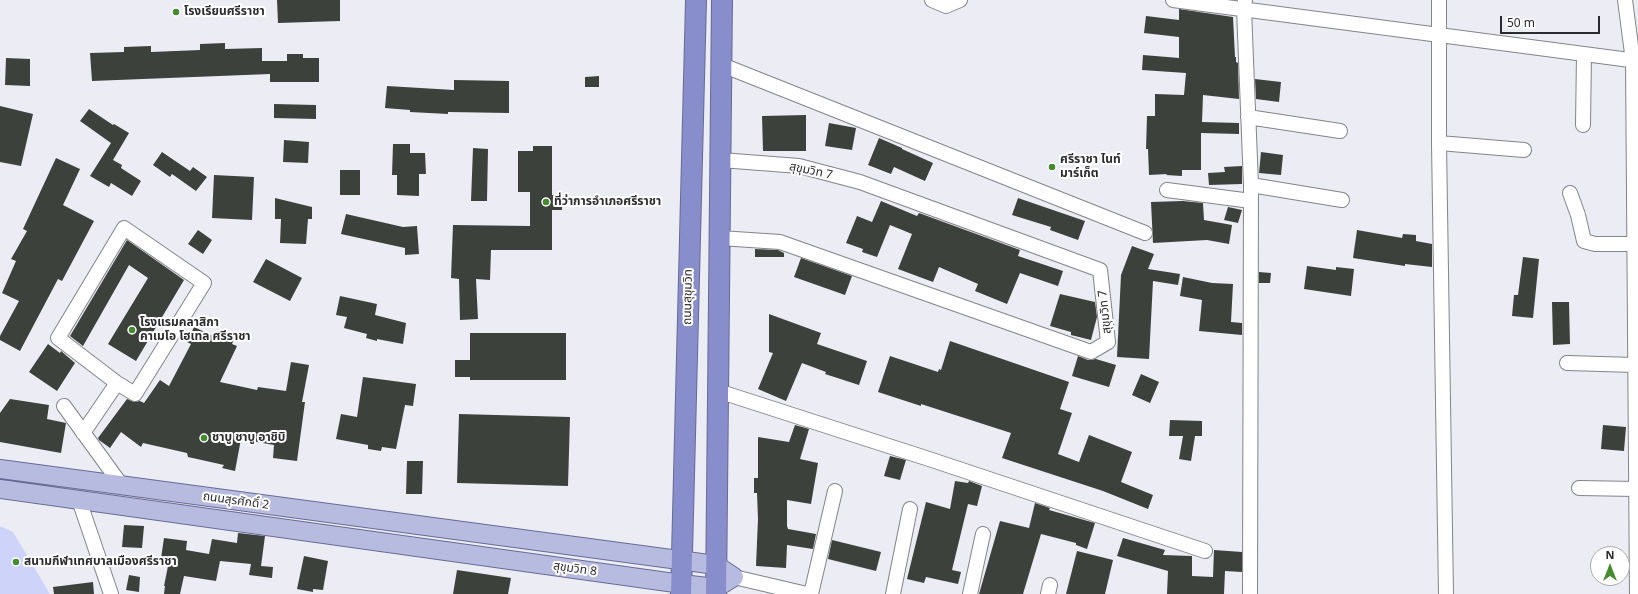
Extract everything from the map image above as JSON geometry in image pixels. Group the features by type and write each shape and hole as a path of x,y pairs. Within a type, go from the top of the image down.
{"highway":[{"name":"ถนนสุขุมวิท","path":"682,589 696,0"},
{"path":"716,591 722,0"}],"main road":[{"name":"ถนนสุรศักดิ์ 2","path":"0,469 472,533"},
{"path":"79,500 83,480"},
{"name":"ถนนสุรศักดิ์ 2","path":"0,489 469,554"},
{"path":"289,529 292,509"},
{"name":"สุขุมวิท 8","path":"472,533 682,562 716,565"},
{"path":"469,554 472,533"},
{"name":"สุขุมวิท 8","path":"469,554 682,589 716,591"},
{"path":"716,565 734,577 716,591"}],"street":[{"path":"932,0 946,6 960,0"},
{"path":"1173,0 1245,4 1438,36 1636,61"},
{"path":"1439,0 1439,143 1446,594"},
{"path":"1625,0 1636,61 1634,244 1636,269 1636,594"},
{"path":"1245,4 1251,184 1250,594"},
{"path":"1583,125 1584,54"},
{"path":"722,65 1145,233"},
{"path":"1248,117 1340,131"},
{"path":"1439,143 1524,150"},
{"name":"สุขุมวิท 7","path":"720,238 780,242 1091,352 1108,342 1100,270 860,182 799,166 721,160"},
{"path":"1251,184 1342,200"},
{"path":"1167,190 1251,201"},
{"path":"1570,193 1578,215 1584,241 1596,244 1634,244"},
{"path":"124,228 204,283 135,394 117,383 58,338 124,228"},
{"path":"1567,363 1635,365"},
{"path":"83,433 117,383"},
{"path":"718,391 929,459 1205,551"},
{"path":"64,406 122,486"},
{"path":"1579,488 1636,489"},
{"path":"811,594 835,491"},
{"path":"79,500 111,594"},
{"path":"893,594 910,509"},
{"path":"970,594 983,534"},
{"path":"734,577 807,594"}],"shaded area":[{"name":"สนามกีฬาเทศบาลเมืองศรีราชา","path":"0,526 13,532 50,594 0,594"}],"building":[{"path":"277,0 340,0 340,21 278,23"},
{"path":"1179,9 1233,17 1235,57 1236,62 1238,63 1239,99 1203,95 1202,122 1239,123 1239,134 1201,133 1201,170 1182,170 1182,176 1166,175 1167,174 1149,175 1148,149 1146,149 1147,116 1155,116 1155,94 1184,95 1186,73 1142,70 1143,55 1179,58 1179,37 1144,33 1146,16 1179,20"},
{"path":"225,43 225,49 262,48 262,61 287,61 287,54 303,54 303,58 319,58 319,82 270,82 270,74 92,81 90,53 124,52 124,47 151,46 151,52 200,50 200,44"},
{"path":"6,58 30,59 30,86 5,85"},
{"path":"599,76 599,87 585,87 585,77"},
{"path":"1255,79 1281,82 1279,102 1256,99"},
{"path":"454,80 509,81 509,113 448,112 448,114 410,112 410,110 385,108 387,86 454,90"},
{"path":"274,104 316,105 316,119 274,118"},
{"path":"0,106 33,114 21,166 0,162"},
{"path":"89,109 113,125 114,124 129,133 113,160 122,165 121,168 141,181 132,196 111,183 109,187 90,176 111,143 80,121"},
{"path":"806,115 806,151 763,151 762,116"},
{"path":"829,123 856,128 852,150 825,146"},
{"path":"879,138 933,163 925,181 894,167 891,174 868,165"},
{"path":"284,140 309,142 308,163 283,162"},
{"path":"393,144 410,144 410,153 425,153 426,174 419,174 419,196 397,195 397,175 392,175"},
{"path":"533,146 552,146 552,195 562,195 562,210 552,210 552,250 491,250 490,280 476,279 478,319 460,320 459,279 451,278 453,225 530,226 530,192 518,192 518,151 533,151"},
{"path":"473,148 488,149 487,201 471,201"},
{"path":"162,152 190,171 193,167 207,177 196,191 172,174 170,177 153,165"},
{"path":"1261,152 1283,155 1281,175 1259,173"},
{"path":"56,158 80,169 63,205 94,221 62,281 58,279 20,351 0,340 0,336 19,301 2,293 16,261 11,259 27,231 23,229"},
{"path":"1242,166 1242,184 1209,185 1208,173 1225,172 1224,167"},
{"path":"340,170 360,170 360,195 340,195"},
{"path":"214,175 254,177 252,220 212,218"},
{"path":"275,198 312,207 312,219 308,219 306,244 280,243 281,219 275,219"},
{"path":"1018,198 1085,221 1078,240 1050,230 1051,227 1012,215"},
{"path":"881,201 917,216 919,213 1020,250 1018,256 1063,271 1058,286 1020,273 1007,304 975,291 978,284 939,267 933,282 898,269 912,234 890,225 877,257 862,252 863,249 846,243 857,216 872,222"},
{"path":"1183,201 1203,203 1204,220 1232,225 1229,244 1207,240 1153,243 1151,202"},
{"path":"1228,207 1242,210 1238,223 1224,220"},
{"path":"346,214 403,227 417,226 419,254 405,255 405,248 341,234"},
{"path":"198,230 212,240 203,254 188,244"},
{"path":"1357,230 1402,238 1403,234 1416,235 1416,241 1432,244 1432,267 1405,264 1405,266 1353,258"},
{"path":"127,240 184,280 136,361 108,344 148,278 129,265 83,346 70,336"},
{"path":"1132,246 1154,254 1148,269 1180,274 1178,285 1153,281 1149,359 1117,357 1121,275"},
{"path":"755,249 778,250 784,253 784,257 755,257"},
{"path":"1523,257 1539,259 1533,318 1512,316 1514,295 1518,295"},
{"path":"801,258 852,276 845,295 794,277"},
{"path":"266,259 302,278 290,301 253,282"},
{"path":"1307,266 1336,270 1336,267 1354,269 1351,296 1304,289"},
{"path":"1259,272 1271,273 1270,283 1259,283"},
{"path":"1183,277 1212,283 1233,284 1231,322 1242,323 1242,335 1199,331 1202,300 1180,296"},
{"path":"1060,294 1095,302 1097,317 1091,340 1071,335 1071,332 1050,326"},
{"path":"340,296 377,304 375,315 406,323 403,344 377,339 377,341 366,338 367,334 344,328 347,317 336,315"},
{"path":"1552,302 1569,302 1570,344 1553,345"},
{"path":"769,314 821,333 817,344 867,361 859,385 825,374 826,372 802,363 786,401 758,389 773,353 769,352"},
{"path":"194,327 213,336 217,331 234,339 232,344 237,346 220,382 257,390 258,387 286,391 291,362 309,365 302,402 305,402 297,461 273,458 274,445 241,439 235,471 222,468 224,465 188,457 187,453 143,443 141,447 121,432 110,448 99,440 98,438 127,399 134,402 140,401 144,403 160,380 169,386 191,344 187,342"},
{"path":"470,333 566,333 566,380 470,380 470,377 455,377 455,360 470,360"},
{"path":"950,341 1069,382 1060,409 1072,413 1058,454 1079,462 1089,435 1132,452 1121,482 1153,495 1148,509 1103,491 1002,458 1011,433 878,392 890,356 938,372 939,369 941,370"},
{"path":"48,344 60,353 61,351 75,363 57,391 29,372"},
{"path":"1078,356 1088,360 1096,359 1116,365 1109,387 1072,376"},
{"path":"1141,374 1159,382 1150,403 1132,395"},
{"path":"363,377 416,384 413,406 405,405 396,449 382,447 381,451 368,449 368,445 336,439 341,414 357,417"},
{"path":"10,399 49,405 47,419 66,423 61,453 0,442 0,413"},
{"path":"459,414 570,417 568,486 457,483"},
{"path":"1170,420 1202,421 1202,436 1195,436 1191,461 1179,459 1183,436 1169,436"},
{"path":"795,425 809,429 800,459 818,463 811,504 787,500 787,526 788,529 816,534 813,549 787,545 786,568 756,566 758,519 757,493 754,493 754,478 758,478 758,437 789,442"},
{"path":"1603,425 1626,427 1624,451 1601,449"},
{"path":"890,456 906,460 900,480 884,476"},
{"path":"407,461 423,461 422,494 406,494"},
{"path":"955,481 968,483 969,481 982,486 977,506 968,504 952,570 961,572 958,584 926,577 924,583 907,579 926,502 950,509"},
{"path":"1035,503 1050,508 1049,510 1095,523 1087,549 1076,545 1076,543 1041,534 1023,594 979,594 1000,521 1029,528"},
{"path":"124,525 144,526 142,548 122,547"},
{"path":"238,533 265,536 261,566 273,567 272,578 249,575 251,564 220,561 216,581 184,576 180,594 164,594 168,566 160,565 164,538 187,541 186,550 209,554 212,539 237,543"},
{"path":"1123,538 1165,550 1163,555 1192,556 1192,576 1213,577 1214,550 1242,552 1242,572 1225,571 1224,594 1167,594 1168,571 1117,556"},
{"path":"832,540 881,552 876,571 828,559"},
{"path":"1077,551 1113,560 1105,594 1066,594"},
{"path":"304,556 328,561 323,590 313,589 313,592 297,589"},
{"path":"457,570 511,578 508,594 453,594"},
{"path":"129,575 140,577 139,592 126,590"},
{"path":"93,582 94,594 54,594 53,587"}],"place":[{"name":"โรงเรียนศรีราชา","path":"176,12"},
{"name":"ศรีราชา ไนท์ มาร์เก็ต","path":"1052,167"},
{"name":"ที่ว่าการอำเภอศรีราชา","path":"546,202"},
{"name":"โรงแรมคลาสิกา คาเมโอ โฮเทล ศรีราชา","path":"132,330"},
{"name":"ชาบู ชาบู อาชิบิ","path":"204,438"},
{"name":"สนามกีฬาเทศบาลเมืองศรีราชา","path":"16,562"}]}
